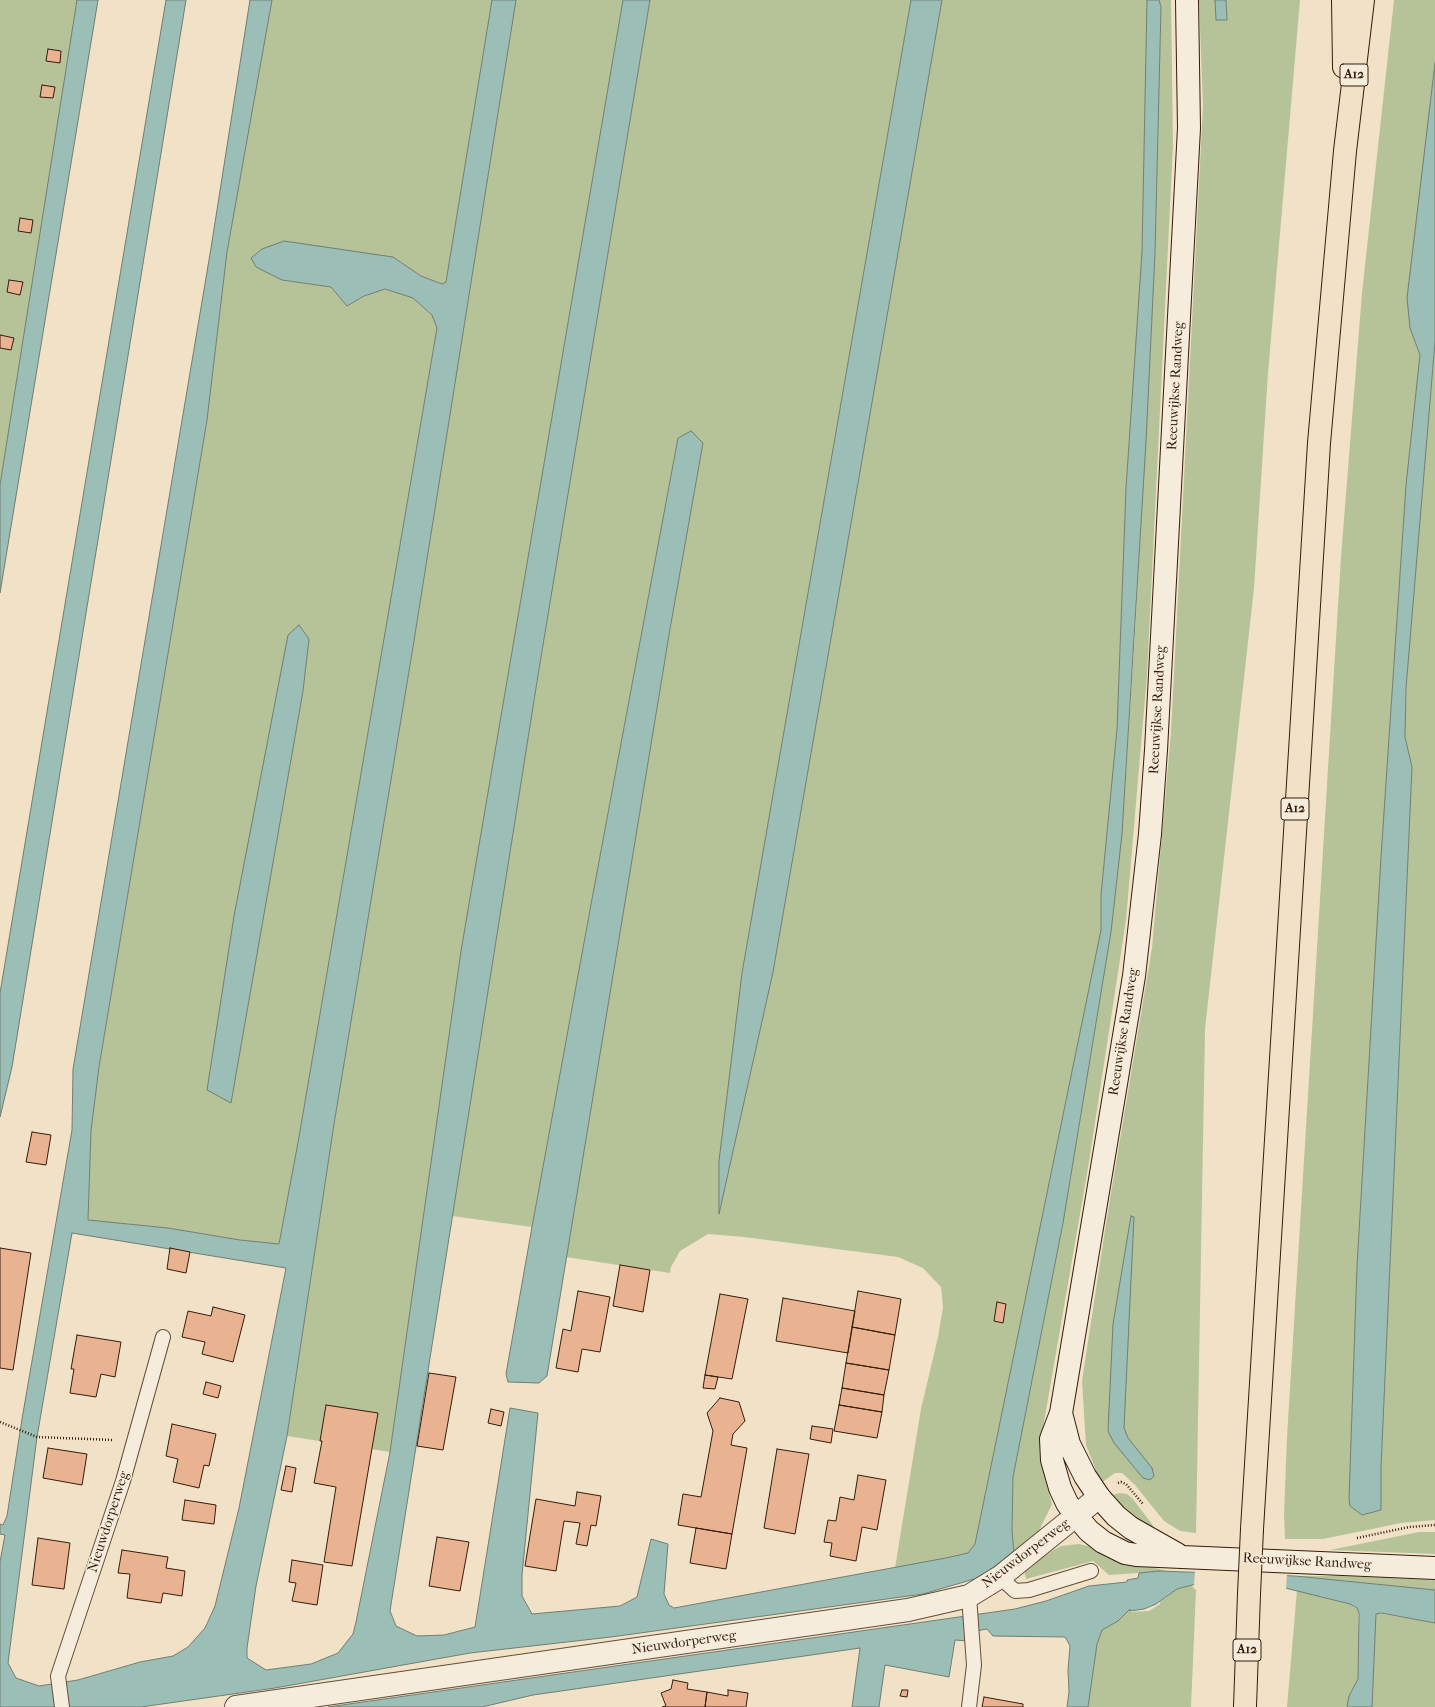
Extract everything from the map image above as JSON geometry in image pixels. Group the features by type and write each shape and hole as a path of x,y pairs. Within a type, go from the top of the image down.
{"highway":[{"name":"A12","path":"1343,0 1345,150"},
{"name":"A12","path":"1245,1707 1252,1529 1314,518 1328,326 1345,150 1363,0"}],"main road":[{"name":"Reeuwijkse Randweg","path":"1187,0 1189,135 1156,750 1150,834 1134,976 1061,1413 1051,1439 1052,1460 1060,1488 1067,1503 1095,1537 1120,1551 1136,1555 1435,1568"},
{"name":"Reeuwijkse Randweg","path":"1061,1413 1069,1444 1085,1476 1099,1497 1116,1516 1131,1528 1179,1556"},
{"name":"Nieuwdorperweg","path":"236,1707 970,1600 1099,1497"}],"lane":[{"name":"Nieuwdorperweg","path":"62,1707 58,1676 123,1481 163,1337"},
{"path":"1000,1577 1014,1591 1030,1590 1091,1571"},
{"path":"969,1707 974,1665 970,1600"}],"path":[{"path":"0,1422 37,1437 135,1440"}],"green space":[{"path":"0,0 77,0 0,485"},
{"path":"272,0 492,0 446,282 442,284 421,276 393,257 262,249 251,258 282,280 331,287 347,306 364,296 385,289 413,298 432,315 437,328 299,1137 279,1244 240,1240 168,1228 88,1220 91,1131 99,1068 207,420 227,252","holes":["309,639 303,691 231,1102"]},
{"path":"516,0 623,0 461,951 390,1452 287,1436 334,1124 413,647"},
{"path":"650,0 911,0 742,973 719,1212 773,972 942,0 1147,0 1142,252 1126,488 1117,729 1101,895 1101,930 975,1544 968,1553 895,1568 921,1409 938,1337 943,1307 941,1287 923,1268 898,1257 744,1237 708,1234 680,1251 671,1267 670,1273 566,1257 670,629 703,443 691,431 678,438 532,1227 452,1216 539,669"},
{"path":"1159,0 1171,0 1173,145 1147,675 1126,920 1089,1162 1043,1428 1043,1471 1052,1504 1038,1533 1014,1552 1012,1531 1013,1477 1063,1223 1111,932 1122,834 1136,617 1155,253 1161,7"},
{"path":"1199,0 1215,0 1216,20 1227,20 1226,0 1300,0 1268,373 1254,588 1205,1029 1196,1533 1180,1531 1164,1521 1135,1485 1122,1473 1115,1473 1101,1483 1086,1445 1082,1381 1107,1217 1152,948 1171,732 1203,106"},
{"path":"1394,0 1435,0 1435,63 1410,328 1420,355 1406,485 1381,857 1357,1266 1349,1499 1350,1506 1362,1515 1381,1510 1381,1468 1412,767 1405,737 1406,688 1435,342 1435,1520 1401,1523 1323,1539 1285,1539 1284,1514 1287,1437 1341,557 1362,293"},
{"path":"1120,1493 1127,1494 1132,1498 1152,1524 1156,1532 1134,1518 1112,1497 1112,1495"},
{"path":"1419,1532 1435,1532 1435,1554 1330,1550"},
{"path":"1079,1544 1092,1547 1105,1555 1167,1571 1109,1575 1093,1561 1026,1579 1024,1570 1052,1551 1061,1546"},
{"path":"1295,1576 1342,1576 1435,1580 1435,1590"},
{"path":"1191,1585 1196,1590 1191,1707 1088,1707 1097,1644 1102,1630 1118,1621 1130,1609 1130,1612 1149,1611 1160,1604 1160,1602 1177,1589"},
{"path":"1297,1590 1350,1604 1358,1610 1358,1679 1349,1696 1347,1707 1287,1707"},
{"path":"1377,1613 1435,1623 1435,1707 1372,1707 1375,1616"}],"water":[{"path":"77,0 98,0 0,593 0,485"},
{"path":"166,0 186,0 12,1067 0,1117 0,993"},
{"path":"250,0 272,0 227,252 207,420 99,1067 91,1131 88,1220 168,1228 240,1240 279,1244 299,1137 437,328 432,315 413,298 385,289 364,296 347,306 331,287 282,280 256,267 251,258 262,249 284,241 393,257 421,276 442,284 446,282 492,0 516,0 413,647 334,1124 287,1436 256,1586 247,1648 247,1658 266,1670 311,1664 338,1653 353,1634 356,1622 390,1452 461,951 623,0 650,0 539,669 390,1611 396,1626 417,1636 444,1635 475,1627 510,1408 538,1413 522,1575 522,1596 532,1614 620,1606 637,1597 651,1539 668,1544 664,1594 669,1605 674,1608 968,1553 975,1544 1101,930 1101,895 1117,729 1126,488 1142,252 1147,0 1159,0 1161,7 1155,253 1146,442 1122,834 1111,932 1063,1223 1013,1477 1012,1531 1014,1552 981,1577 923,1594 611,1637 470,1653 275,1688 141,1707 0,1707 0,1562 5,1535 0,1534 0,1524 3,1525 7,1516 22,1419 72,1130 73,1069 211,248","holes":["72,1233 286,1268 239,1508 215,1606 205,1628 188,1647 173,1656 140,1662 78,1680 39,1686 16,1678 8,1663 37,1437"]},
{"path":"911,0 942,0 773,972 719,1214 719,1161 742,973"},
{"path":"1215,0 1226,0 1227,20 1216,20"},
{"path":"1435,63 1435,342 1406,688 1405,737 1412,767 1381,1468 1381,1510 1362,1515 1350,1506 1349,1499 1357,1266 1381,857 1406,485 1420,355 1410,328 1407,298"},
{"path":"691,431 703,443 670,629 547,1376 539,1383 508,1382 506,1374 532,1227 678,438"},
{"path":"299,625 309,639 303,691 231,1103 207,1090 234,916 288,635"},
{"path":"1131,1216 1134,1217 1124,1428 1128,1438 1152,1468 1154,1476 1150,1480 1143,1478 1114,1443 1108,1431 1113,1324"},
{"path":"1159,1571 1295,1576 1435,1590 1435,1623 1381,1613 1376,1614 1372,1707 1347,1707 1349,1696 1358,1679 1359,1613 1357,1608 1350,1604 1277,1586 1200,1583 1177,1589 1156,1604 1144,1609 1130,1611 1130,1609 1118,1621 1102,1630 1097,1644 1088,1707 1067,1707 1069,1692 1068,1670 1070,1646 1065,1637 993,1636 987,1629 970,1632 968,1641 955,1640 949,1677 885,1665 879,1707 852,1707 860,1648 533,1695 482,1707 328,1707 1015,1609 1046,1601 1089,1586 1127,1582 1127,1580 1138,1578 1139,1573"}],"pier":[{"path":"1195,1570 1287,1574 1286,1590 1200,1585 1194,1586"}],"building":[{"path":"48,49 61,51 60,63 46,61"},
{"path":"42,85 55,87 53,98 40,97"},
{"path":"20,218 33,220 31,233 18,231"},
{"path":"9,280 23,282 20,295 7,292"},
{"path":"0,335 14,338 11,350 0,348"},
{"path":"32,1132 51,1135 46,1165 26,1162"},
{"path":"0,1248 31,1253 13,1370 0,1368"},
{"path":"170,1248 190,1252 186,1273 167,1269"},
{"path":"620,1265 650,1270 643,1312 613,1306"},
{"path":"578,1291 610,1297 600,1352 582,1349 578,1372 556,1368 563,1329 571,1331"},
{"path":"858,1291 901,1299 895,1335 852,1327"},
{"path":"720,1294 748,1299 732,1379 705,1375"},
{"path":"783,1298 855,1311 848,1353 776,1341"},
{"path":"997,1302 1006,1304 1003,1323 994,1321"},
{"path":"213,1307 245,1315 233,1362 202,1354 205,1342 182,1337 188,1311 211,1316"},
{"path":"852,1327 895,1335 889,1370 846,1363"},
{"path":"77,1335 121,1342 115,1377 101,1374 96,1397 70,1393 74,1369 71,1369"},
{"path":"846,1363 889,1370 884,1395 842,1388"},
{"path":"429,1373 456,1377 443,1450 417,1446"},
{"path":"705,1375 718,1377 715,1389 703,1388"},
{"path":"206,1382 221,1386 218,1398 203,1394"},
{"path":"842,1388 884,1395 882,1412 839,1405"},
{"path":"720,1398 739,1402 745,1421 733,1434 731,1445 747,1448 732,1534 678,1525 683,1494 701,1497 713,1431 707,1413"},
{"path":"326,1405 378,1413 352,1566 324,1562 336,1487 314,1483 322,1441 320,1441"},
{"path":"839,1405 882,1412 877,1438 834,1431"},
{"path":"491,1409 504,1412 501,1426 488,1423"},
{"path":"172,1424 216,1434 209,1466 204,1465 199,1488 173,1482 178,1459 166,1456"},
{"path":"812,1426 833,1429 831,1443 810,1439"},
{"path":"48,1448 87,1454 82,1485 43,1478"},
{"path":"777,1449 809,1454 795,1534 764,1528"},
{"path":"286,1466 296,1468 292,1492 281,1490"},
{"path":"858,1475 886,1480 877,1530 862,1527 856,1561 830,1556 832,1543 824,1542 828,1520 836,1521 840,1497 854,1500"},
{"path":"577,1492 601,1496 596,1526 591,1525 587,1546 576,1544 580,1523 564,1521 556,1571 525,1566 536,1499 575,1506"},
{"path":"185,1500 216,1505 214,1524 182,1520"},
{"path":"696,1528 732,1534 726,1569 690,1563"},
{"path":"437,1537 469,1542 460,1591 429,1586"},
{"path":"38,1538 70,1543 64,1589 32,1585"},
{"path":"122,1550 168,1557 166,1568 185,1571 182,1596 163,1593 161,1603 127,1598 130,1574 118,1573"},
{"path":"292,1560 323,1565 317,1605 292,1601 296,1583 289,1582"},
{"path":"673,1680 688,1683 687,1689 707,1692 705,1707 662,1707 666,1706 661,1693 671,1689"},
{"path":"728,1690 748,1693 746,1707 705,1707 707,1692 728,1696"},
{"path":"902,1690 908,1690 907,1697 900,1696"},
{"path":"984,1697 1023,1704 1023,1707 982,1707"}]}
